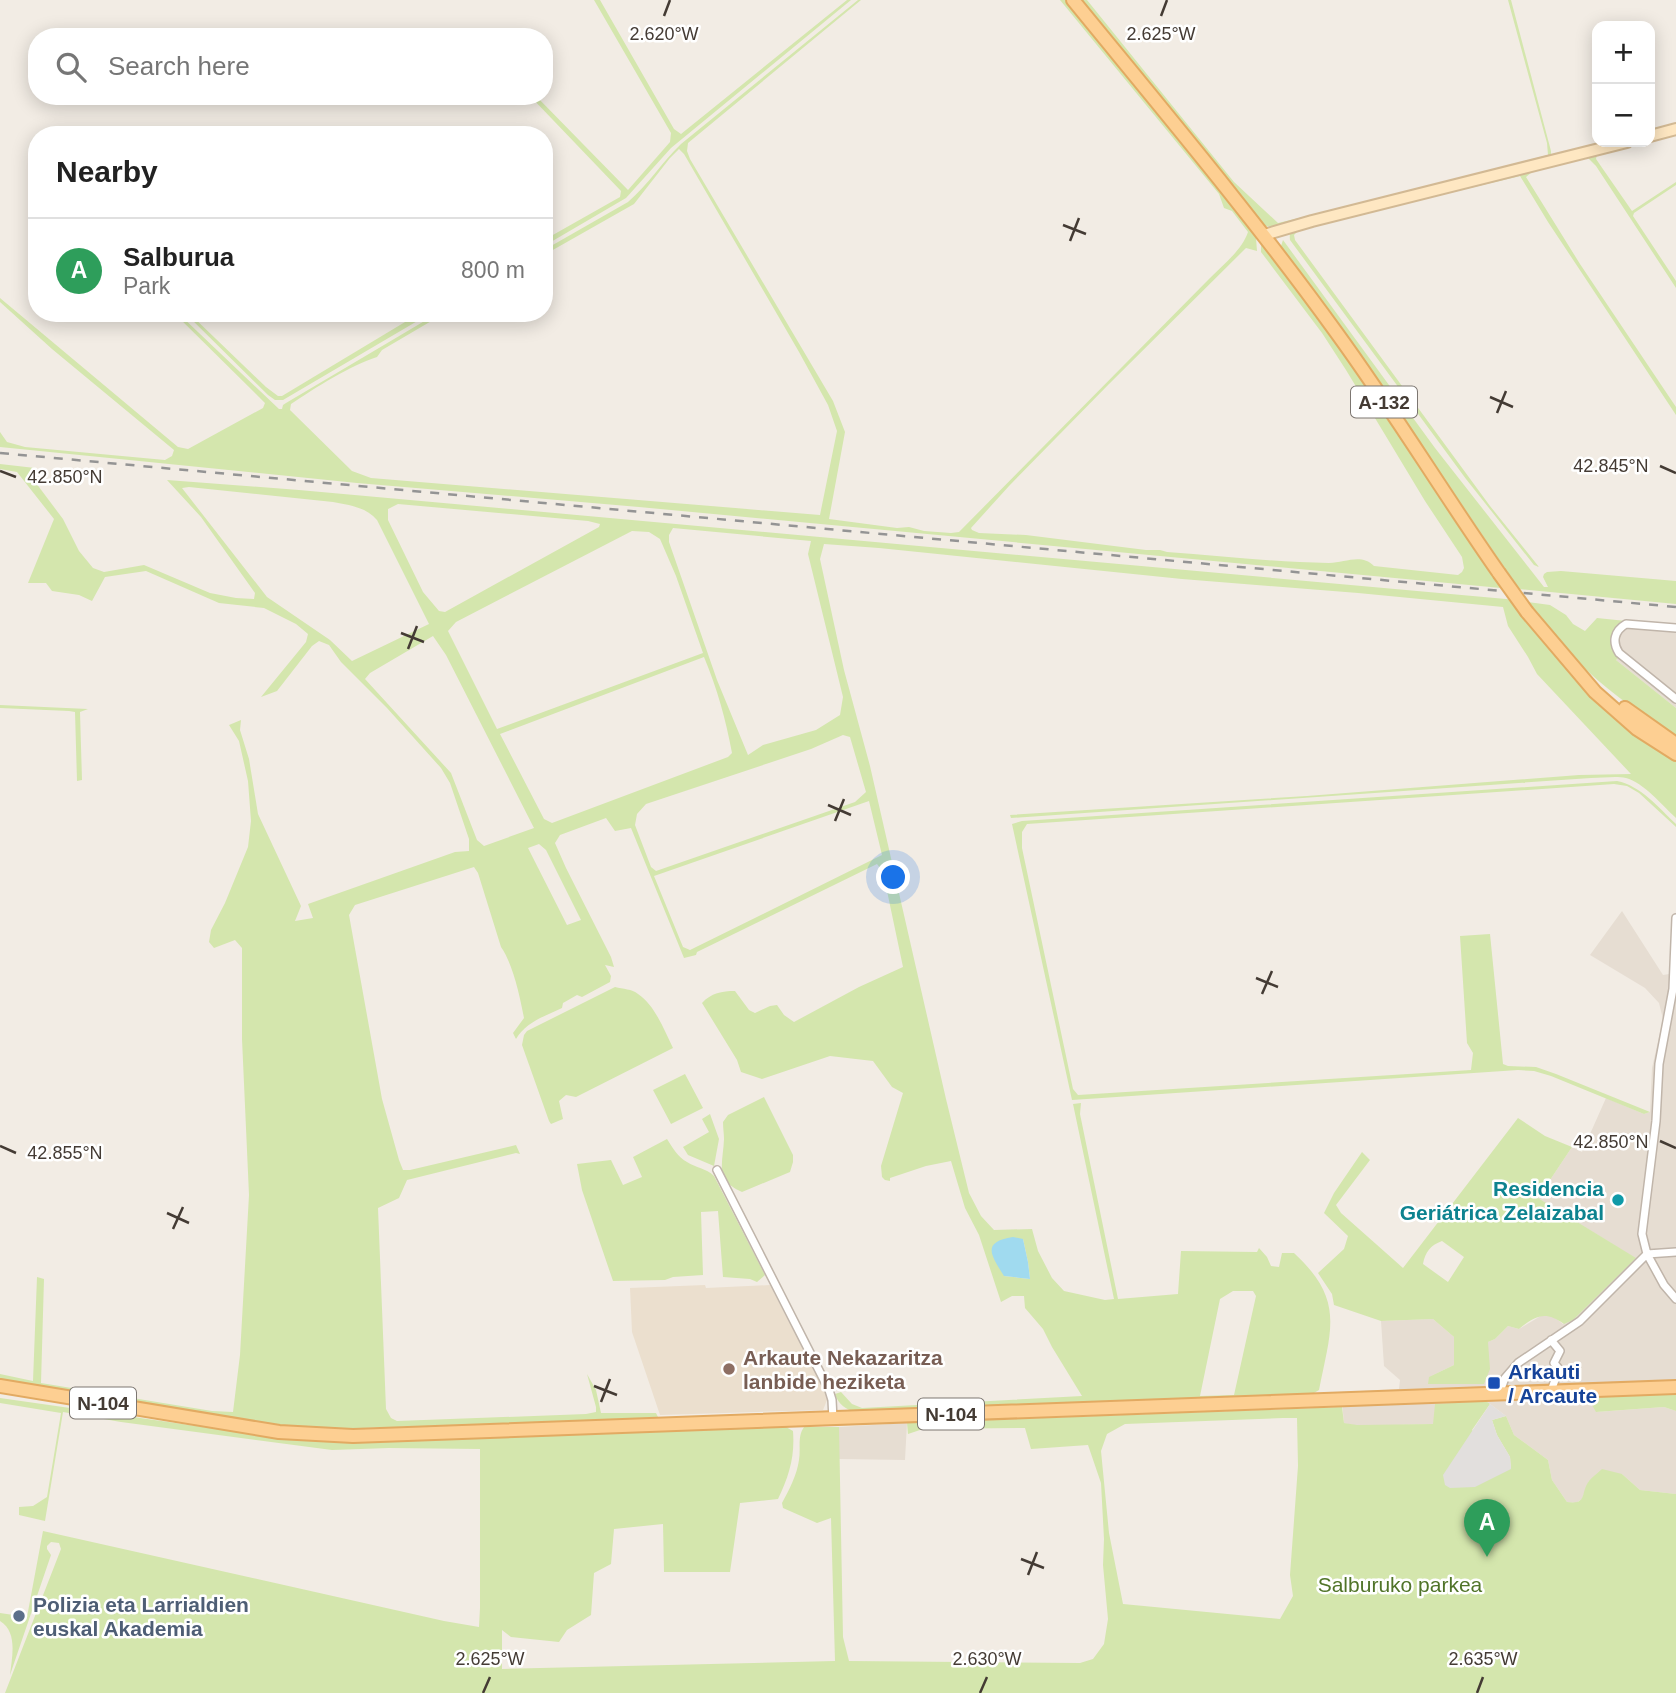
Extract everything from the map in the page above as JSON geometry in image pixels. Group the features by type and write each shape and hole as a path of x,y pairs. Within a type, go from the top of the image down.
{"main road":[{"name":"A-132","path":"1073,0 1264,235 1355,359 1527,612 1585,682 1618,713 1676,754"},
{"name":"A-132","path":"1563,656 1623,707 1676,744"},
{"name":"N-104","path":"0,1386 279,1432 353,1436 1676,1387"}],"street":[{"path":"1655,135 1676,129"},
{"path":"1264,235 1325,217 1607,147"},
{"path":"1676,628 1626,624 1617,631 1615,646 1619,653 1676,699"},
{"path":"1676,918 1673,989 1659,1064 1656,1121 1642,1234 1647,1254 1664,1285 1676,1298"},
{"path":"717,1170 829,1390 833,1419"},
{"path":"1499,1394 1505,1378 1518,1363 1580,1321 1647,1254 1676,1252"},
{"path":"1551,1392 1559,1369 1554,1363 1560,1351 1552,1340"}],"shaded area":[{"path":"1626,621 1676,625 1676,708 1616,660 1618,657 1611,637 1614,630"},
{"path":"1622,911 1663,975 1676,973 1676,1393 1589,1399 1597,1412 1664,1407 1676,1411 1676,1494 1640,1490 1622,1474 1589,1481 1582,1499 1576,1503 1567,1502 1552,1480 1548,1460 1514,1435 1506,1416 1486,1401 1434,1424 1357,1426 1344,1423 1341,1392 1399,1389 1400,1380 1384,1366 1381,1321 1433,1319 1454,1337 1454,1365 1429,1377 1488,1351 1488,1342 1508,1326 1519,1329 1544,1314 1563,1324 1635,1258 1538,1198 1572,1147 1582,1152 1606,1098 1644,1114 1650,1112 1652,1068 1663,1019 1659,1003 1645,988 1590,955"},
{"name":"Arkaute Nekazaritza lanbide heziketa","path":"705,1285 706,1288 770,1285 826,1394 823,1410 660,1415 632,1332 630,1288"},
{"path":"1490,1404 1506,1416 1492,1420 1510,1457 1511,1469 1475,1487 1450,1488 1445,1485 1443,1475"},
{"path":"907,1423 905,1460 839,1459 839,1427"}],"green space":[{"path":"594,0 600,0 674,129 681,134 847,0 851,0 671,148 626,198 553,241 553,235 620,197 621,191 539,105 545,105 628,190 670,142 671,133"},
{"path":"861,0 688,143 687,151 833,401 845,432 829,519 924,531 959,532 1232,257 1248,232 1232,211 1224,208 1219,194 1060,0 1065,0 1253,233 1257,251 1246,248 1009,486 972,530 979,533 1026,535 1167,552 1329,563 1358,559 1374,566 1458,575 1462,572 1462,557 1322,333 1261,252 1261,244 1335,342 1501,588 357,483 0,447 0,432 7,442 25,447 165,460 172,456 174,450 52,349 0,302 0,298 178,447 188,449 263,408 265,403 183,322 187,322 282,409 286,403 423,322 430,322 382,350 377,357 345,371 291,404 290,410 352,471 371,478 820,515 837,431 828,405 679,149 634,204 553,250 553,245 628,202 681,144"},
{"path":"1082,0 1087,0 1234,182 1278,223 1548,155 1508,0 1511,0 1551,156 1276,227 1265,226"},
{"path":"1618,147 1629,147 1597,155 1596,159 1632,211 1676,182 1676,185 1633,216 1676,281 1676,288 1596,166 1588,158 1532,172 1526,177 1580,264 1676,407 1676,415 1520,176 1312,226 1294,235 1295,240 1490,506 1539,567 1534,565 1466,479 1290,240 1290,233 1297,228"},
{"path":"1283,240 1435,448 1544,587 1548,587 1544,574 1561,571 1676,581 1676,604 1519,589 1372,373 1281,246"},
{"path":"194,322 198,322 266,387 282,396 405,322 416,322 283,400 275,400"},
{"path":"0,464 35,468 30,475 63,519 79,551 93,568 104,572 144,565 210,593 236,598 254,599 255,593 201,517 167,480 1550,605 1585,631 1597,618 1626,621 1616,628 1611,637 1612,646 1619,657 1616,660 1676,708 1676,739 1617,696 1580,664 1547,629 1533,609 1517,610 1570,672 1610,711 1676,761 1676,818 1639,784 1626,778 1614,777 1011,818 1010,815 1579,775 1631,774 1537,674 1508,626 1503,607 824,544 820,559 844,670 870,766 969,1193 981,1216 994,1230 1032,1229 1038,1251 1052,1278 1064,1291 1105,1300 1114,1299 1073,1104 1081,1103 1080,1114 1118,1299 1178,1294 1181,1251 1257,1252 1259,1248 1271,1266 1279,1267 1282,1253 1294,1253 1321,1286 1330,1316 1330,1332 1319,1390 1294,1395 856,1412 843,1406 835,1394 841,1392 852,1404 862,1408 1082,1396 1043,1329 1025,1308 1024,1296 1012,1296 1001,1302 979,1235 965,1208 951,1161 926,1166 890,1178 890,1181 882,1177 881,1166 903,1093 892,1087 873,1061 830,1056 762,1079 741,1072 737,1060 702,1003 717,993 735,991 749,1010 755,1013 777,1005 784,1015 794,1022 903,967 883,872 877,864 697,952 696,955 684,958 631,828 615,831 606,818 560,835 555,843 611,957 614,967 605,965 611,976 610,982 582,997 577,995 563,1003 562,1008 530,1024 516,1039 513,1033 524,1018 518,991 474,867 355,905 349,915 382,1099 403,1170 516,1145 520,1154 407,1180 399,1198 378,1208 386,1409 391,1418 397,1421 586,1414 596,1412 587,1374 596,1390 601,1413 656,1413 659,1419 330,1429 291,1427 0,1379 0,1374 33,1381 37,1277 44,1279 41,1383 212,1411 233,1412 240,1355 249,1195 242,1039 242,948 235,940 214,948 209,942 211,930 248,847 251,821 248,781 239,741 229,725 241,720 240,730 249,759 258,814 301,906 295,921 313,918 308,904 455,852 469,851 469,839 450,783 441,768 341,662 329,645 319,641 312,646 277,691 261,697 306,642 308,634 296,624 264,608 219,603 146,571 105,577 92,601 79,595 52,591 46,583 28,583 54,519 17,472 0,469","holes":["182,488 333,502 368,512 377,520 429,624 352,661 330,640 267,597","398,504 600,524 599,527 445,612 439,611 423,592 388,520 388,509","673,528 811,541 808,554 843,697 840,715 816,730 763,745 748,755 717,680 669,542","632,531 649,532 660,539 703,653 497,729 448,631 456,622","433,636 446,655 534,828 484,846 477,840 451,773 365,679 370,673","704,657 721,704 732,753 728,757 552,823 544,819 500,734","843,735 850,737 866,792 855,802 656,871 651,867 635,825 637,814 646,804 811,749","869,801 882,855 690,950 683,947 654,876","539,844 546,850 581,920 567,925 528,848","1023,1239 1030,1279 1004,1276","1233,1291 1253,1291 1256,1296 1234,1395 1200,1396 1220,1299"]},
{"path":"0,705 88,709 80,712 82,780 77,781 75,712 0,708"},
{"path":"1617,781 1641,792 1676,824 1676,827 1639,793 1627,786 1614,784 1027,824 1022,832 1022,848 1073,1089 1078,1095 1471,1070 1473,1053 1467,1043 1460,936 1490,934 1503,1064 1536,1067 1650,1112 1644,1114 1551,1076 1518,1070 1072,1100 1012,824 1022,821"},
{"path":"615,987 633,991 644,999 658,1018 673,1048 576,1097 566,1095 559,1101 563,1119 551,1124 522,1045 524,1035 527,1031"},
{"path":"685,1074 703,1108 671,1124 653,1090"},
{"path":"764,1097 793,1155 793,1162 790,1172 742,1192 727,1182 722,1170 723,1122 728,1115"},
{"path":"710,1114 719,1139 714,1166 688,1155 683,1147 709,1132 702,1119"},
{"path":"1518,1118 1545,1136 1572,1147 1538,1198 1636,1258 1573,1320 1564,1324 1551,1317 1540,1316 1519,1329 1508,1326 1488,1342 1490,1369 1484,1384 1428,1384 1429,1377 1454,1365 1454,1337 1433,1319 1381,1321 1334,1305 1332,1294 1318,1273 1344,1249 1348,1236 1324,1213 1362,1152 1370,1160 1336,1205 1341,1213 1403,1268","holes":["1442,1241 1464,1257 1448,1282 1423,1264 1429,1250"]},
{"path":"667,1139 684,1160 714,1176 765,1275 757,1282 723,1277 718,1211 701,1212 703,1275 665,1280 613,1281 582,1190 577,1164 611,1160 623,1185 642,1177 633,1157"},
{"path":"1676,1393 1676,1411 1664,1407 1596,1412 1588,1398"},
{"name":"Salburuko parkea","path":"0,1398 287,1439 332,1442 786,1427 793,1431 790,1466 778,1499 740,1503 730,1572 664,1572 663,1524 614,1529 611,1564 594,1573 591,1615 567,1630 559,1642 511,1637 502,1630 502,1669 835,1661 831,1518 817,1523 783,1508 782,1503 796,1471 804,1427 839,1427 843,1637 849,1661 1080,1663 1093,1659 1104,1644 1108,1619 1103,1565 1101,1483 1088,1445 1031,1449 1025,1428 923,1429 908,1434 907,1423 1342,1407 1344,1423 1433,1424 1435,1404 1486,1401 1490,1404 1472,1430 1511,1469 1510,1457 1492,1420 1506,1416 1514,1435 1548,1460 1552,1480 1567,1502 1581,1500 1586,1485 1602,1469 1622,1474 1640,1490 1676,1494 1676,1693 5,1693 61,1549 59,1543 51,1542 47,1546 51,1555 10,1675 12,1638 0,1621 0,1613 27,1617 43,1531 479,1627 480,1449 332,1450 63,1412 45,1521 19,1515 19,1507 33,1506 47,1497 61,1413 0,1403","holes":["1297,1418 1298,1466 1290,1575 1293,1596 1280,1619 1123,1604 1109,1533 1101,1451 1107,1434 1125,1424"]}],"water":[{"path":"1013,1237 1023,1239 1030,1279 1004,1276 995,1262 993,1246 996,1242"}],"railway":[{"path":"0,453 1676,607"}],"place":[{"name":"Residencia Geriátrica Zelaizabal","path":"1618,1200"},
{"name":"Arkaute Nekazaritza lanbide heziketa","path":"729,1369"},
{"name":"Arkauti / Arcaute","path":"1494,1383"},
{"name":"Salburua","path":"1487,1557"},
{"name":"Polizia eta Larrialdien euskal Akademia","path":"19,1616"}]}
